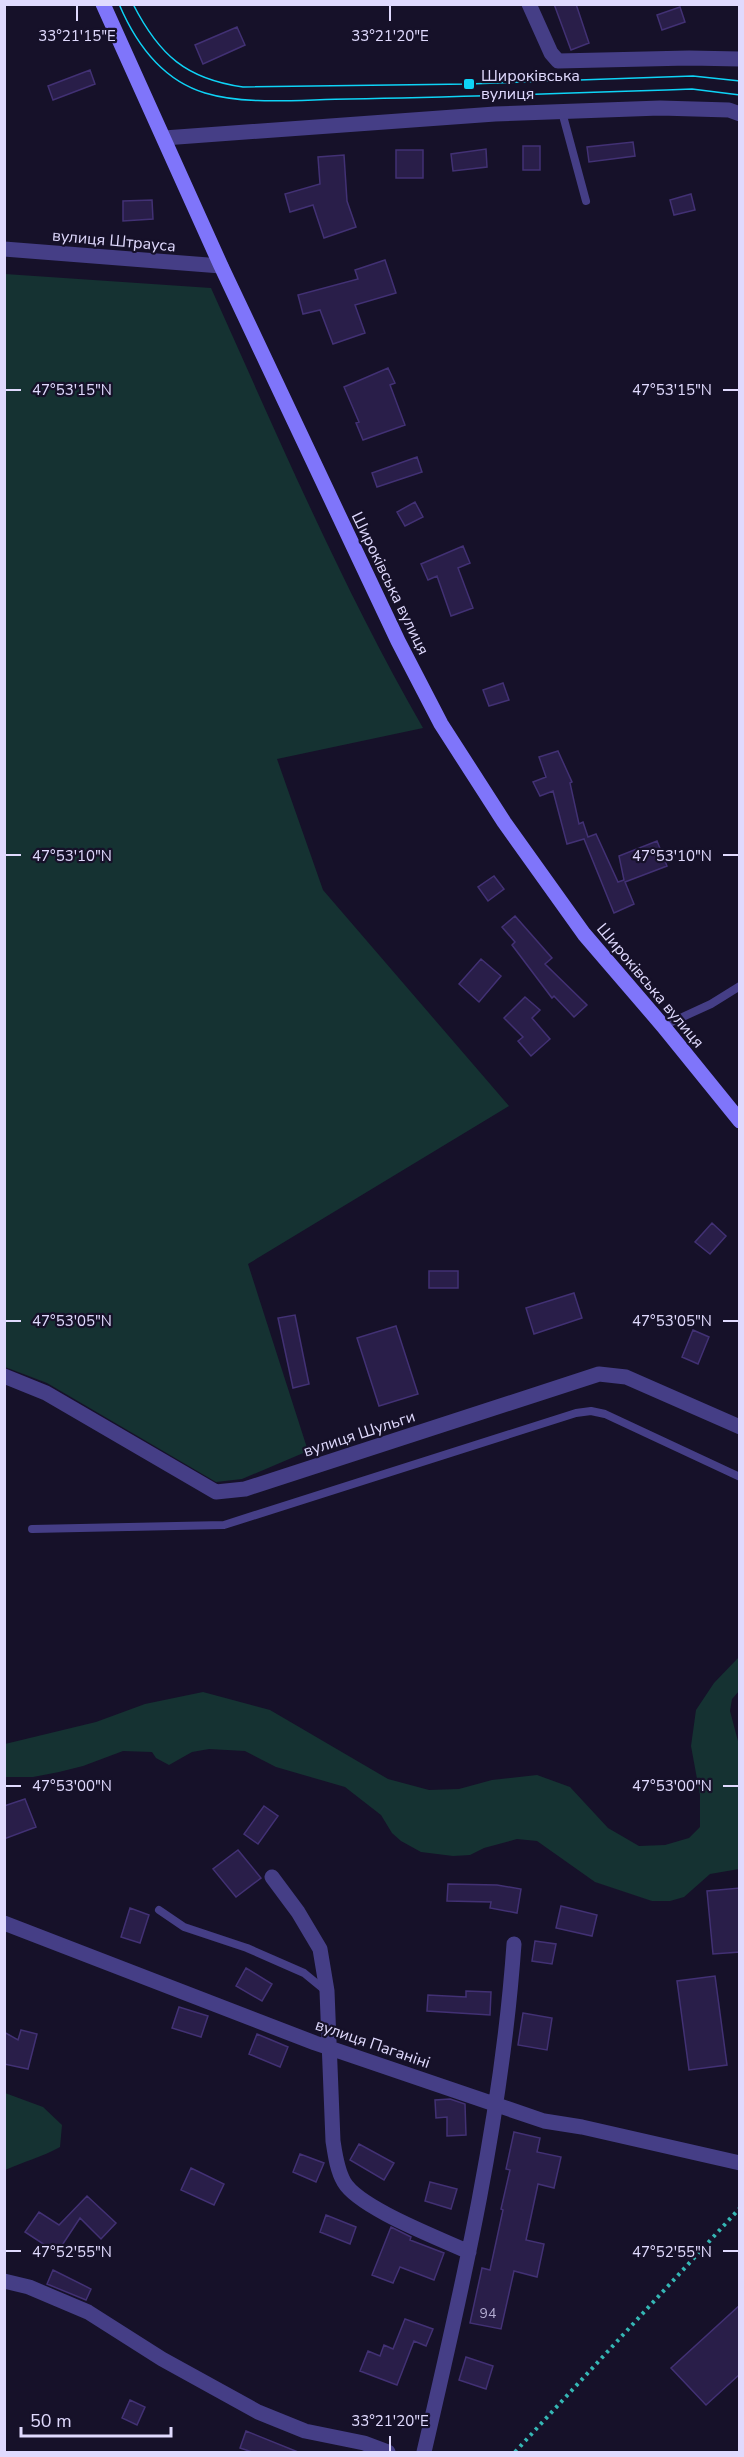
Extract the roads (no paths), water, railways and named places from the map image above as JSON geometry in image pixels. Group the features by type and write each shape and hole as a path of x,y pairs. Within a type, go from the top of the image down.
{"main road":[{"name":"Широківська вулиця","path":"103,4 221,266 398,641 441,724 504,822 584,934 740,1121"}],"street":[{"path":"529,4 551,53 558,62 689,58 740,59"},
{"path":"164,138 495,114 696,108 729,110 740,114"},
{"name":"вулиця Штрауса","path":"4,249 221,266"},
{"name":"вулиця Шульги","path":"4,1376 46,1393 216,1492 245,1489 599,1374 626,1377 740,1427"},
{"path":"272,1877 298,1912 320,1949 327,1991 333,2141 336,2162 344,2182 357,2196 378,2209 469,2252"},
{"name":"вулиця Паганіні","path":"4,1923 329,2048 544,2121 740,2163"},
{"path":"424,2452 469,2252 495,2104 514,1944"},
{"path":"4,2281 29,2287 88,2312 162,2359 258,2412 305,2432 364,2443 388,2452"}],"lane":[{"path":"562,112 586,201"},
{"path":"663,1026 711,1004 740,986"},
{"path":"32,1528 225,1525 576,1413 591,1411 605,1414 740,1477"},
{"path":"159,1910 184,1927 247,1948 304,1973 327,1991"}],"tram line":[{"path":"119,4 142,46 163,70 190,87 222,97 277,101 692,89 740,95"},
{"path":"133,4 153,37 176,62 205,78 243,87 469,84 693,76 740,81"}],"place":[{"name":"Широківська вулиця","path":"469,84"}]}
